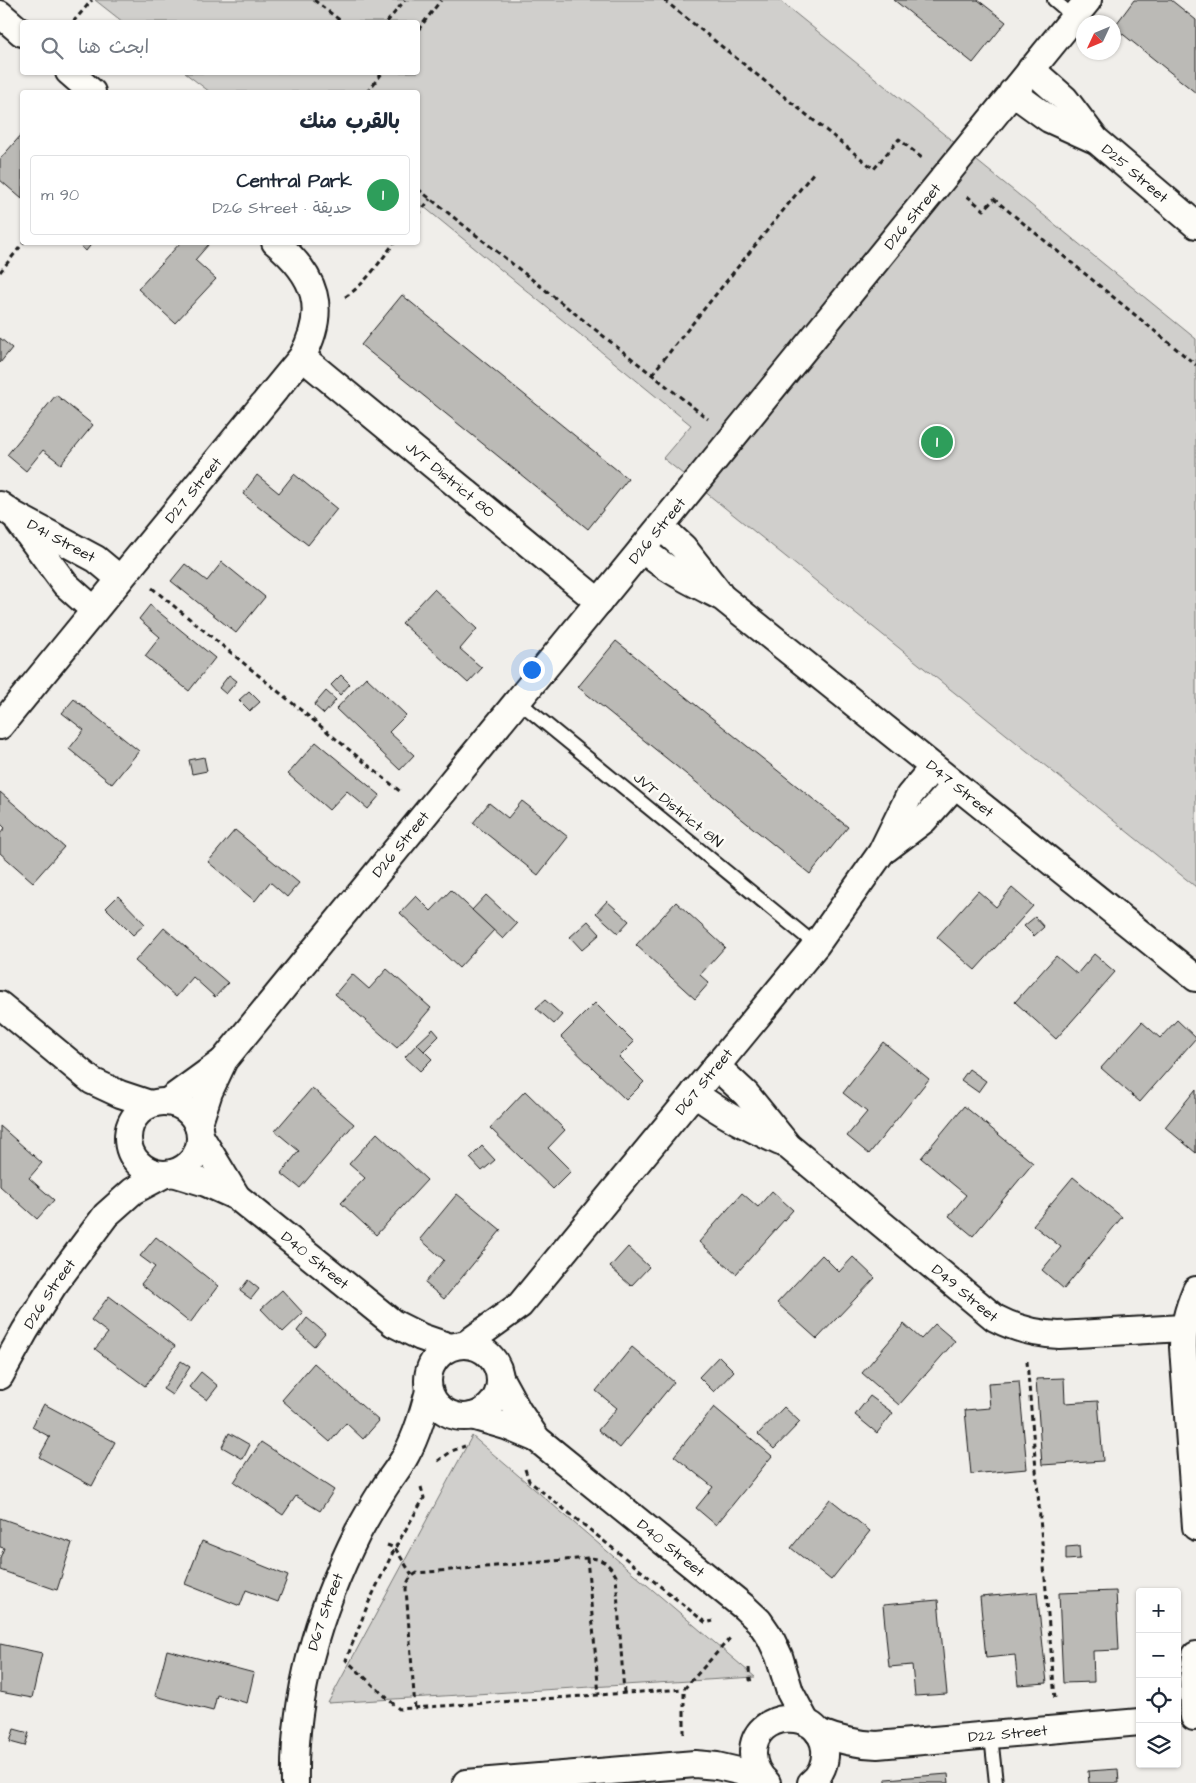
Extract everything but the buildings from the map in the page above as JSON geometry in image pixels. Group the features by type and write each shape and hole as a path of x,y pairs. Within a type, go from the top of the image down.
{"street":[{"name":"D26 Street","path":"199,1131 210,1092 224,1060 661,526 1081,8"},
{"path":"0,14 20,31"},
{"name":"D25 Street","path":"1030,69 1064,99 1096,140 1196,225"},
{"path":"72,75 90,90"},
{"name":"D25 Street","path":"1012,92 1049,119 1096,140"},
{"name":"D27 Street","path":"0,726 302,357 311,340 316,322 315,302 310,284 300,266 278,245"},
{"name":"JVT District 8O","path":"302,357 599,602"},
{"path":"7,510 65,584 94,610"},
{"name":"D41 Street","path":"7,510 124,574"},
{"name":"D47 Street","path":"661,526 683,547 723,598"},
{"name":"D47 Street","path":"642,549 672,571 723,598 1196,978"},
{"name":"D67 Street","path":"500,1374 507,1335 520,1305 816,945 881,853 909,796 933,767"},
{"name":"D67 Street","path":"881,853 924,820 955,785"},
{"path":"0,1006 92,1081 120,1094 183,1107 194,1118 199,1131 200,1144 193,1160 187,1166 169,1174 150,1172 143,1168 137,1162 112,1108 92,1081"},
{"name":"D26 Street","path":"158,1103 224,1060"},
{"name":"D49 Street","path":"716,1066 746,1094 788,1146 994,1318 1024,1331 1059,1335 1183,1328"},
{"name":"D49 Street","path":"694,1093 729,1118 788,1146"},
{"path":"128,1144 128,1129 136,1114 158,1103"},
{"name":"D40 Street","path":"199,1131 237,1197"},
{"name":"D26 Street","path":"0,1376 53,1286 106,1214 120,1182 128,1144"},
{"name":"D26 Street","path":"106,1214 133,1191 169,1174"},
{"name":"D40 Street","path":"169,1174 206,1183 237,1197 393,1323 421,1337 458,1346"},
{"path":"1196,1290 1188,1308 1183,1328 1196,1527"},
{"name":"D67 Street","path":"458,1346 520,1305"},
{"name":"D40 Street","path":"393,1323 412,1352 429,1387"},
{"path":"458,1346 482,1349 489,1354 500,1374 500,1389 493,1403 487,1410 468,1417 449,1414 443,1410 437,1405 429,1387 428,1376 433,1362 438,1356 458,1346"},
{"name":"D40 Street","path":"500,1374 518,1411 537,1439"},
{"name":"D67 Street","path":"295,1783 294,1759 297,1720 309,1662 326,1604 359,1531 405,1457 419,1425 429,1387"},
{"name":"D67 Street","path":"405,1457 433,1434 468,1417"},
{"name":"D40 Street","path":"468,1417 506,1426 537,1439 759,1620 779,1656 784,1675 797,1707 824,1744 823,1766 814,1780"},
{"path":"1189,1718 1196,1655"},
{"name":"D40 Street","path":"764,1779 753,1762 753,1747 777,1708 784,1675"},
{"name":"D22 Street","path":"763,1731 788,1718 798,1719 836,1739 856,1744 877,1745 1136,1722"},
{"path":"466,1783 581,1778 690,1764 736,1748 763,1731"},
{"name":"D22 Street","path":"814,1780 877,1745"},
{"path":"690,1764 724,1768 764,1779"}],"lane":[{"path":"1054,0 1081,8"},
{"name":"JVT District 8N","path":"518,701 816,945"},
{"path":"991,1736 996,1783"}],"path":[{"path":"75,20 92,0"},
{"path":"314,0 339,20"},
{"path":"389,20 406,0"},
{"path":"420,27 441,0"},
{"path":"369,90 381,75"},
{"path":"652,374 814,172"},
{"path":"420,191 732,438"},
{"path":"420,212 430,199"},
{"path":"0,272 22,245"},
{"path":"315,302 328,303 342,299 353,292 392,245"},
{"path":"124,574 426,813"},
{"path":"1024,1331 1058,1730"},
{"path":"435,1465 452,1451 467,1446"},
{"path":"524,1466 530,1481 706,1623 722,1620"},
{"path":"419,1482 424,1498 394,1548 368,1604 346,1660 399,1709 684,1689 736,1632"},
{"path":"359,1531 394,1548 412,1576"},
{"path":"415,1708 406,1589 406,1584 412,1576 417,1573 587,1558 602,1560 608,1564 616,1576 624,1693"},
{"path":"587,1558 599,1695"},
{"path":"748,1661 750,1680 784,1675"},
{"path":"684,1689 690,1764"}],"shaded area":[{"path":"95,0 779,0 1196,339 1196,887 663,458 691,425 420,204 420,90 207,90 188,75 420,75 420,20 120,20"},
{"path":"472,1436 755,1677 328,1703"}],"place":[{"name":"Central Park","path":"937,442"}]}
